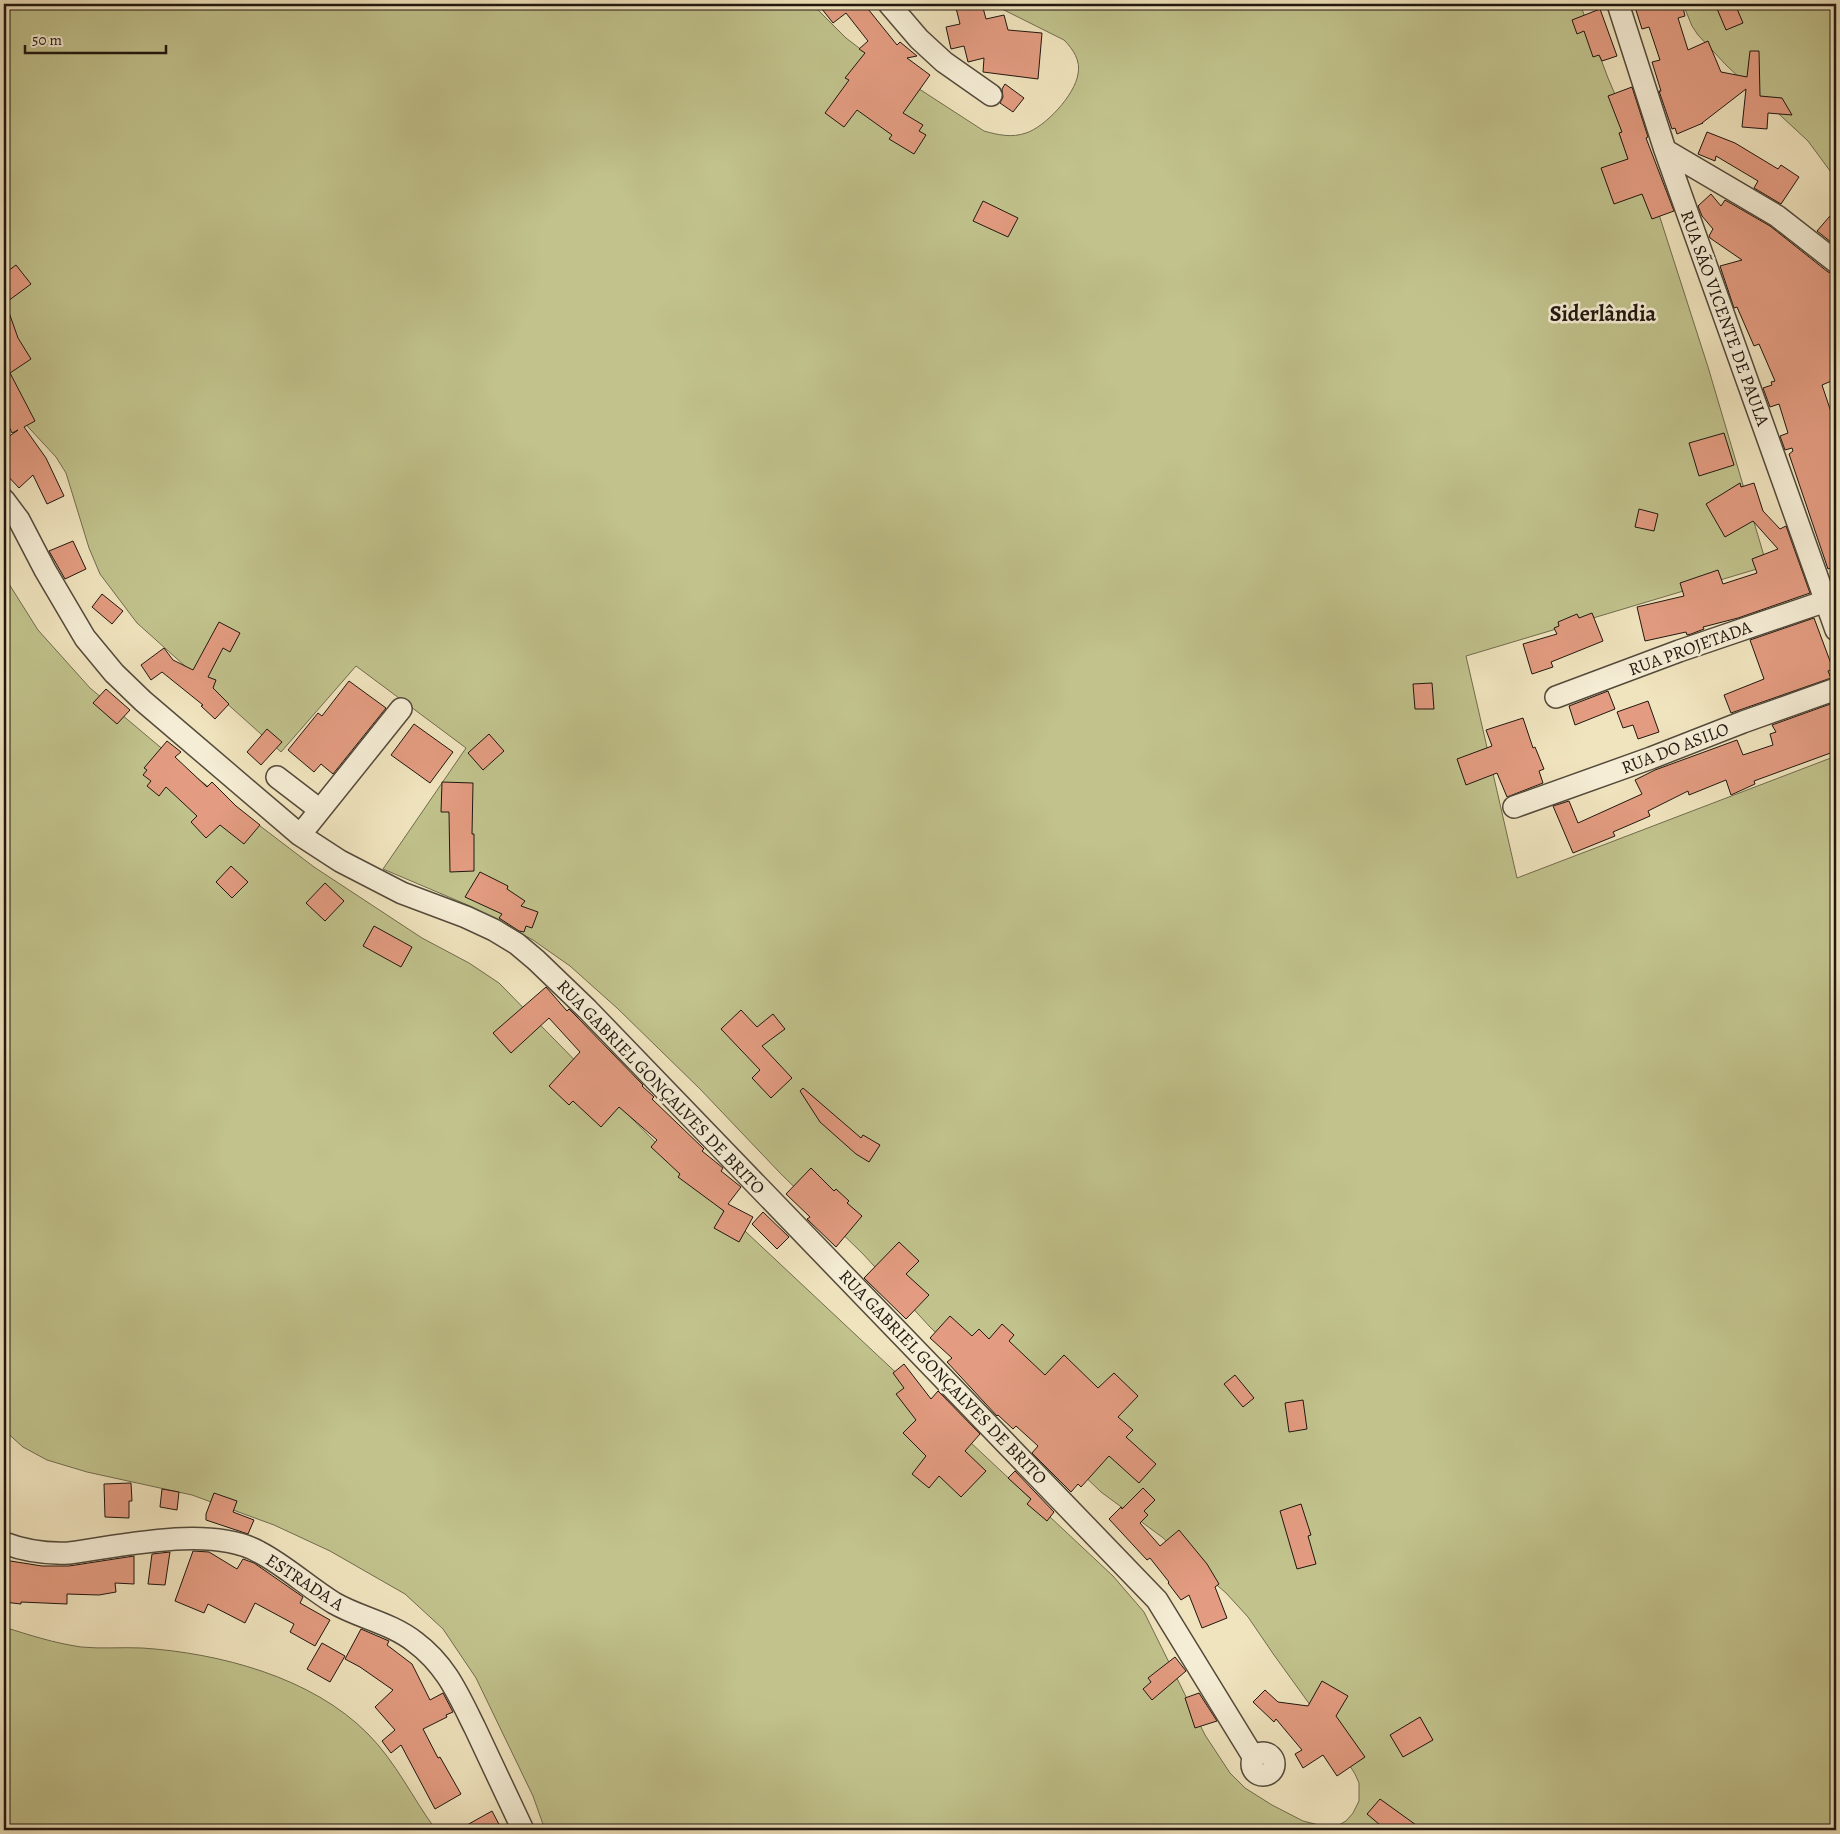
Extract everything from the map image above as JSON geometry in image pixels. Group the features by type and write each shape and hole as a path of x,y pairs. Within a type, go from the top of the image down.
{"street":[{"path":"889,4 919,39 944,62 991,94"},
{"name":"RUA SÃO VICENTE DE PAULA","path":"1618,4 1665,150 1836,630"},
{"path":"1665,150 1777,216 1836,262"},
{"name":"RUA GABRIEL GONÇALVES DE BRITO","path":"4,500 19,520 45,570 85,638 114,673 143,701 300,835 340,861 402,893 466,917 494,930 517,944 543,966 594,1016 1157,1600 1254,1758"},
{"name":"RUA PROJETADA","path":"1556,697 1679,651 1826,601"},
{"name":"RUA DO ASILO","path":"1514,807 1836,689"},
{"path":"300,835 401,709"},
{"path":"277,777 320,810"},
{"name":"ESTRADA A","path":"4,1543 25,1550 53,1554 199,1538 235,1543 258,1551 314,1591 342,1607 388,1626 414,1641 435,1658 449,1677 491,1760 523,1830"}],"green space":[{"path":"4,4 812,4 846,38 876,61 984,131 1010,136 1021,135 1034,130 1050,117 1071,91 1076,82 1079,69 1073,51 1064,40 992,4 1580,4 1608,78 1637,146 1708,367 1767,566 1466,656 1517,878 1836,756 1836,1830 545,1830 533,1796 476,1678 443,1629 405,1594 330,1551 274,1525 192,1495 87,1472 47,1460 23,1447 4,1430 4,576 38,630 90,688 197,778 314,867 422,938 469,963 499,983 714,1202 1113,1576 1144,1612 1205,1735 1230,1773 1245,1788 1303,1821 1327,1827 1337,1826 1346,1821 1353,1813 1359,1801 1359,1783 1355,1774 1326,1727 1248,1617 1226,1593 1162,1537 1101,1492 930,1327 863,1254 617,1008 570,966 533,940 470,906 383,869 466,748 356,666 281,752 137,623 100,574 89,548 66,473 56,457 4,401"},
{"path":"1683,4 1836,4 1836,179 1808,141 1727,66 1698,35"},
{"path":"4,1627 51,1641 81,1647 142,1648 172,1651 233,1662 292,1683 320,1697 345,1714 368,1734 387,1756 436,1830 4,1830"}],"building":[{"path":"818,4 864,4 897,45 900,42 917,56 907,58 930,75 903,113 923,125 919,131 926,135 914,154 889,139 892,135 857,110 844,127 825,113 849,80 845,78 865,53 859,49 868,41 846,13 833,23"},
{"path":"955,4 982,4 986,19 1004,15 1008,30 1042,33 1038,79 983,72 984,58 968,62 964,46 951,49 946,27 960,24"},
{"path":"1634,4 1682,4 1685,16 1678,18 1688,50 1708,41 1721,72 1747,77 1750,51 1759,51 1760,96 1782,98 1792,115 1768,113 1767,129 1742,127 1746,89 1703,123 1677,134 1675,128 1672,129 1659,91 1661,91 1652,62 1660,60 1649,27 1642,29"},
{"path":"1715,4 1735,4 1743,23 1726,30"},
{"path":"1600,9 1617,56 1602,61 1599,55 1593,57 1584,31 1577,34 1572,20"},
{"path":"1005,84 1024,98 1013,112 1000,103 1003,97 1002,89"},
{"path":"1632,87 1648,137 1646,138 1674,211 1652,219 1642,194 1614,204 1601,168 1628,159 1619,133 1622,132 1608,96"},
{"path":"1707,132 1735,143 1778,169 1781,165 1799,177 1781,204 1754,188 1758,181 1716,156 1715,161 1698,154"},
{"path":"1711,194 1721,206 1725,200 1770,226 1828,272 1836,274 1836,379 1822,385 1831,412 1836,411 1836,566 1828,569 1789,454 1793,451 1792,448 1785,450 1780,436 1788,433 1779,404 1770,407 1763,388 1772,385 1771,382 1775,381 1759,344 1754,346 1737,307 1734,308 1720,266 1742,260 1710,238 1709,236 1713,229 1702,216 1698,206"},
{"path":"983,201 1018,218 1008,237 973,221"},
{"path":"1836,209 1836,246 1817,231"},
{"path":"16,265 31,284 4,304 4,274"},
{"path":"4,304 6,304 18,338 31,359 10,373 35,421 24,427 46,458 64,496 47,504 33,475 19,488 4,472 4,440 18,430 12,433 4,416"},
{"path":"1724,433 1734,465 1699,476 1689,443"},
{"path":"1740,483 1741,487 1754,483 1763,511 1780,529 1786,526 1810,593 1738,618 1703,627 1704,629 1691,634 1687,635 1686,632 1645,641 1637,607 1684,596 1680,583 1718,570 1723,584 1757,573 1752,559 1778,549 1753,521 1725,537 1706,504"},
{"path":"1639,509 1658,514 1654,531 1635,527"},
{"path":"73,541 86,569 65,579 49,551"},
{"path":"102,594 123,611 112,624 92,607"},
{"path":"1592,613 1603,641 1551,662 1553,667 1532,674 1523,644 1557,634 1554,628 1559,626 1558,622 1577,614 1579,618"},
{"path":"1814,618 1833,669 1828,671 1831,678 1731,713 1724,695 1764,679 1750,640"},
{"path":"219,622 240,633 230,652 223,648 208,677 216,680 213,688 229,704 215,719 201,706 203,705 162,672 151,680 141,665 164,648 173,660 193,670"},
{"path":"349,681 386,708 333,774 321,764 314,772 288,750 318,713 322,716"},
{"path":"1432,683 1434,709 1415,709 1413,684"},
{"path":"106,689 130,710 117,724 93,703"},
{"path":"1608,691 1615,709 1575,725 1569,706"},
{"path":"1648,701 1659,732 1638,739 1633,725 1623,728 1617,712"},
{"path":"1836,702 1836,751 1754,781 1755,784 1731,795 1726,780 1689,795 1688,791 1648,811 1650,816 1613,832 1615,836 1573,853 1553,806 1569,801 1578,823 1642,794 1635,780 1655,770 1737,740 1743,755 1773,745 1770,734 1776,732 1772,725"},
{"path":"1523,718 1533,748 1535,747 1544,769 1539,771 1543,783 1507,797 1497,773 1466,785 1457,759 1492,746 1486,730"},
{"path":"414,724 453,752 430,783 391,755"},
{"path":"267,729 282,742 261,765 247,752"},
{"path":"489,734 504,751 483,770 468,753"},
{"path":"167,741 181,752 175,757 207,787 212,782 236,806 260,825 244,844 220,825 206,838 191,822 197,816 166,787 159,796 147,786 151,781 143,775 147,770 144,768"},
{"path":"442,782 473,783 472,834 474,834 474,871 450,872 449,812 441,812"},
{"path":"231,866 248,882 232,898 216,882"},
{"path":"480,872 508,886 507,889 525,901 521,906 538,912 532,928 526,926 524,932 519,931 499,918 502,914 465,897"},
{"path":"325,883 344,901 325,921 306,903"},
{"path":"374,926 412,947 401,967 363,946"},
{"path":"546,987 567,1011 569,1009 643,1085 654,1097 652,1099 704,1149 702,1151 723,1168 721,1171 741,1187 728,1204 753,1217 739,1242 714,1228 724,1211 678,1177 680,1174 651,1147 657,1140 619,1107 601,1127 573,1101 569,1105 549,1086 580,1052 549,1018 511,1053 493,1033"},
{"path":"741,1010 757,1027 773,1014 785,1029 762,1046 792,1078 771,1098 752,1078 760,1070 721,1029"},
{"path":"803,1088 861,1138 863,1135 880,1145 869,1162 856,1154 820,1122 800,1091"},
{"path":"811,1168 834,1191 836,1189 849,1201 847,1203 862,1216 836,1247 807,1219 810,1217 786,1194"},
{"path":"763,1212 789,1237 777,1249 752,1224"},
{"path":"899,1242 919,1261 906,1274 929,1295 906,1319 864,1278"},
{"path":"950,1316 972,1336 979,1329 989,1339 1002,1324 1014,1335 1009,1341 1045,1375 1064,1355 1098,1388 1114,1373 1138,1396 1118,1417 1133,1430 1126,1437 1156,1464 1139,1483 1109,1456 1081,1487 1078,1484 1071,1492 1032,1453 1038,1446 1016,1426 1013,1429 997,1416 947,1362 952,1358 930,1338"},
{"path":"904,1364 931,1399 938,1391 980,1434 965,1451 986,1471 961,1497 939,1476 929,1488 912,1474 926,1456 903,1433 916,1420 896,1394 904,1388 893,1373"},
{"path":"1235,1375 1254,1398 1243,1407 1224,1384"},
{"path":"1303,1400 1307,1429 1289,1432 1285,1403"},
{"path":"1015,1471 1054,1512 1047,1521 1027,1504 1031,1499 1008,1478"},
{"path":"131,1483 132,1501 129,1501 129,1518 105,1517 104,1484"},
{"path":"1143,1488 1155,1500 1144,1511 1148,1515 1140,1523 1160,1546 1179,1530 1207,1564 1219,1584 1215,1587 1227,1618 1202,1628 1189,1595 1181,1600 1150,1558 1147,1560 1109,1519"},
{"path":"162,1489 179,1492 177,1510 160,1507"},
{"path":"214,1493 237,1501 233,1512 254,1520 248,1534 206,1520 206,1514"},
{"path":"1301,1504 1311,1535 1308,1536 1316,1564 1297,1569 1280,1511"},
{"path":"193,1551 209,1552 237,1569 243,1559 254,1563 303,1597 300,1603 330,1620 315,1646 290,1632 294,1624 255,1603 245,1623 208,1604 204,1613 175,1601"},
{"path":"170,1552 165,1585 148,1584 152,1554"},
{"path":"134,1556 134,1584 115,1583 116,1592 99,1595 67,1594 67,1604 4,1602 4,1560 42,1566 69,1566"},
{"path":"361,1629 389,1641 387,1645 412,1664 430,1700 443,1693 453,1712 423,1729 438,1758 440,1757 461,1794 435,1809 401,1745 391,1753 382,1741 395,1730 375,1707 393,1690 345,1659"},
{"path":"322,1643 345,1656 330,1682 307,1669"},
{"path":"1175,1657 1186,1671 1152,1700 1143,1689 1151,1682 1148,1678"},
{"path":"1322,1681 1348,1696 1336,1716 1365,1757 1337,1776 1323,1755 1303,1768 1295,1754 1302,1750 1276,1719 1274,1722 1253,1702 1265,1690 1278,1702 1308,1706"},
{"path":"1199,1693 1217,1721 1195,1728 1185,1698"},
{"path":"1420,1717 1433,1740 1403,1757 1390,1735"},
{"path":"1380,1799 1423,1830 1386,1830 1367,1814"},
{"path":"492,1811 502,1830 458,1830"}],"district":[{"name":"Siderlândia","path":"1603,313"}]}
